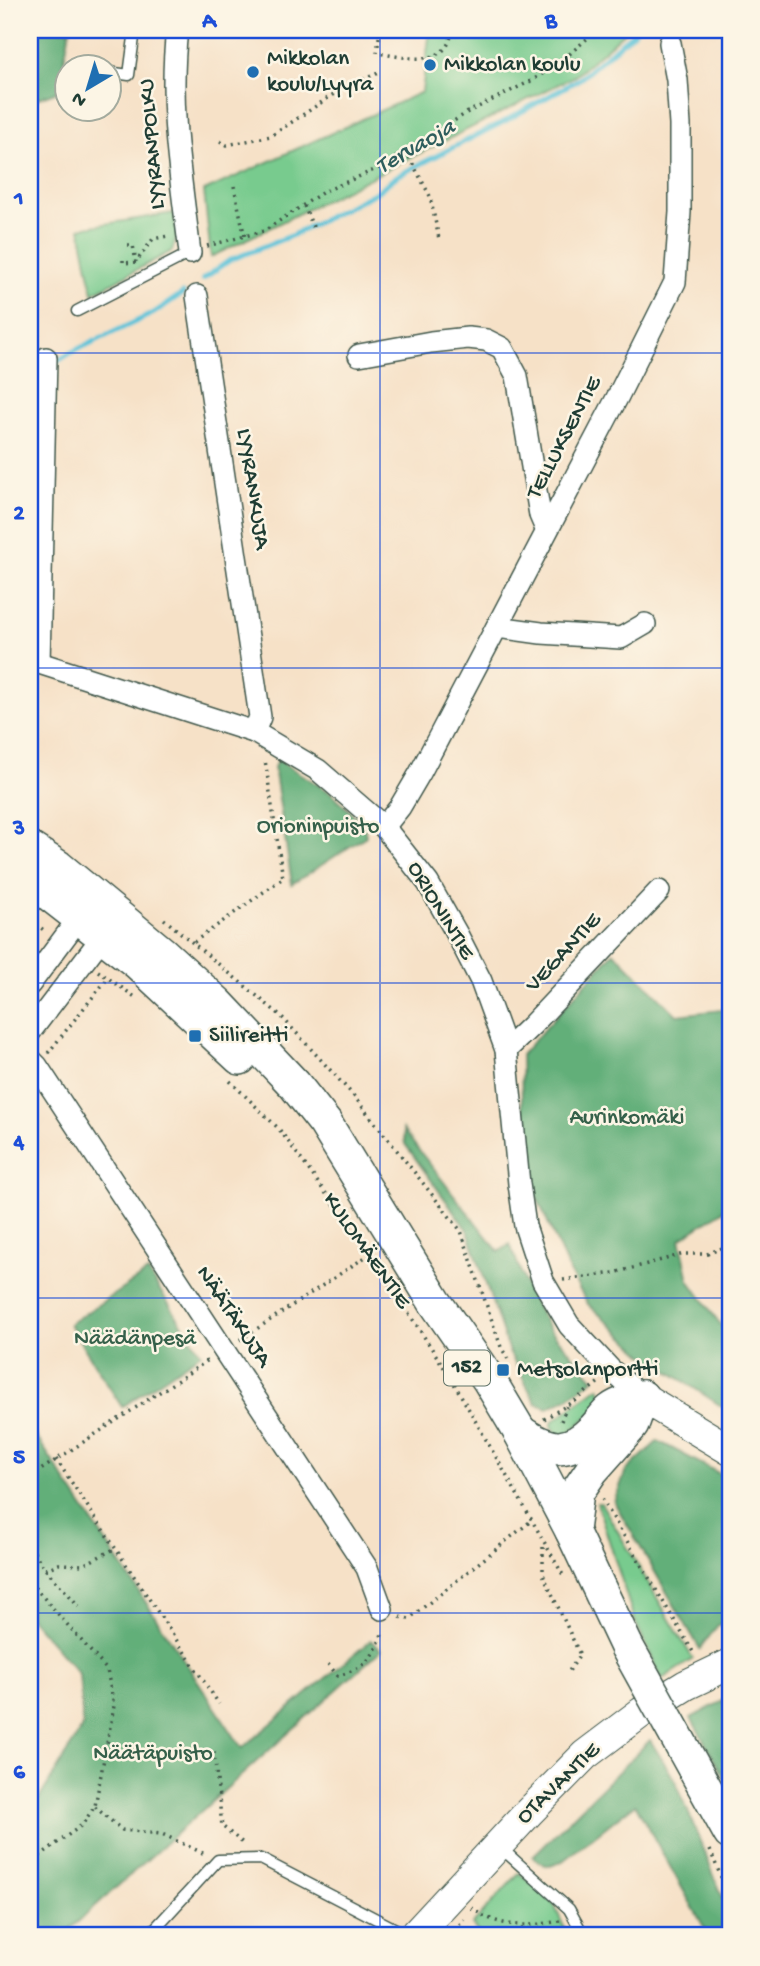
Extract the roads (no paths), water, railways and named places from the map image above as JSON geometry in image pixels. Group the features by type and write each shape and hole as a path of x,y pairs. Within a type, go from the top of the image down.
{"main road":[{"name":"KULOMÄENTIE","path":"30,849 58,867 86,932"},
{"name":"KULOMÄENTIE","path":"30,879 86,932 138,963 250,1067 374,1203 435,1303 489,1380 531,1426 558,1538 627,1647"},
{"name":"KULOMÄENTIE","path":"435,1303 501,1432 560,1538 627,1647 729,1829"},
{"path":"531,1426 538,1444 557,1449 574,1446 613,1408 642,1397"},
{"path":"558,1538 577,1492 632,1425 642,1397"},
{"name":"ORIONINTIE","path":"642,1397 730,1450"},
{"name":"OTAVANTIE","path":"427,1934 498,1845 585,1755 612,1733 687,1685 730,1664"}],"street":[{"name":"LYYRANPOLKU","path":"177,30 172,69 174,127 190,253"},
{"name":"TELLUKSENTIE","path":"384,827 400,807 420,773 675,282 680,212 680,125 677,80 670,43"},
{"name":"LYYRANKUJA","path":"197,296 261,736"},
{"path":"359,355 468,338 486,340 502,348 517,376 540,515 546,529"},
{"path":"35,662 46,358"},
{"path":"497,627 621,639 645,624"},
{"name":"ORIONINTIE","path":"35,662 261,736 318,770 384,827 428,883 458,936 481,981 506,1050 525,1226 543,1281 569,1325 610,1369 642,1397"},
{"name":"VEGANTIE","path":"506,1050 659,891"},
{"path":"30,984 86,932"},
{"path":"30,1032 86,932"},
{"name":"NÄÄTÄKUJA","path":"33,1063 367,1568 382,1609"}],"lane":[{"path":"122,74 130,75 135,30"},
{"path":"77,311 190,253"},
{"path":"498,1845 569,1909 584,1936"},
{"path":"148,1936 218,1860 261,1860 427,1934"}],"waterway":[{"name":"Tervaoja","path":"203,279 230,260 293,235 375,193 397,176 505,121 581,78 636,30"},
{"name":"Tervaoja","path":"58,361 154,313 183,293"}],"place":[{"name":"Mikkolan koulu","path":"430,65"},
{"name":"Mikkolan koulu/Lyyra","path":"253,72"},
{"name":"Siilireitti","path":"195,1036"},
{"name":"Metsolanportti","path":"503,1370"}],"park label":[{"name":"Orioninpuisto","path":"318,827"},
{"name":"Aurinkomäki","path":"627,1118"},
{"name":"Näädänpesä","path":"135,1339"},
{"name":"Näätäpuisto","path":"153,1754"}]}
